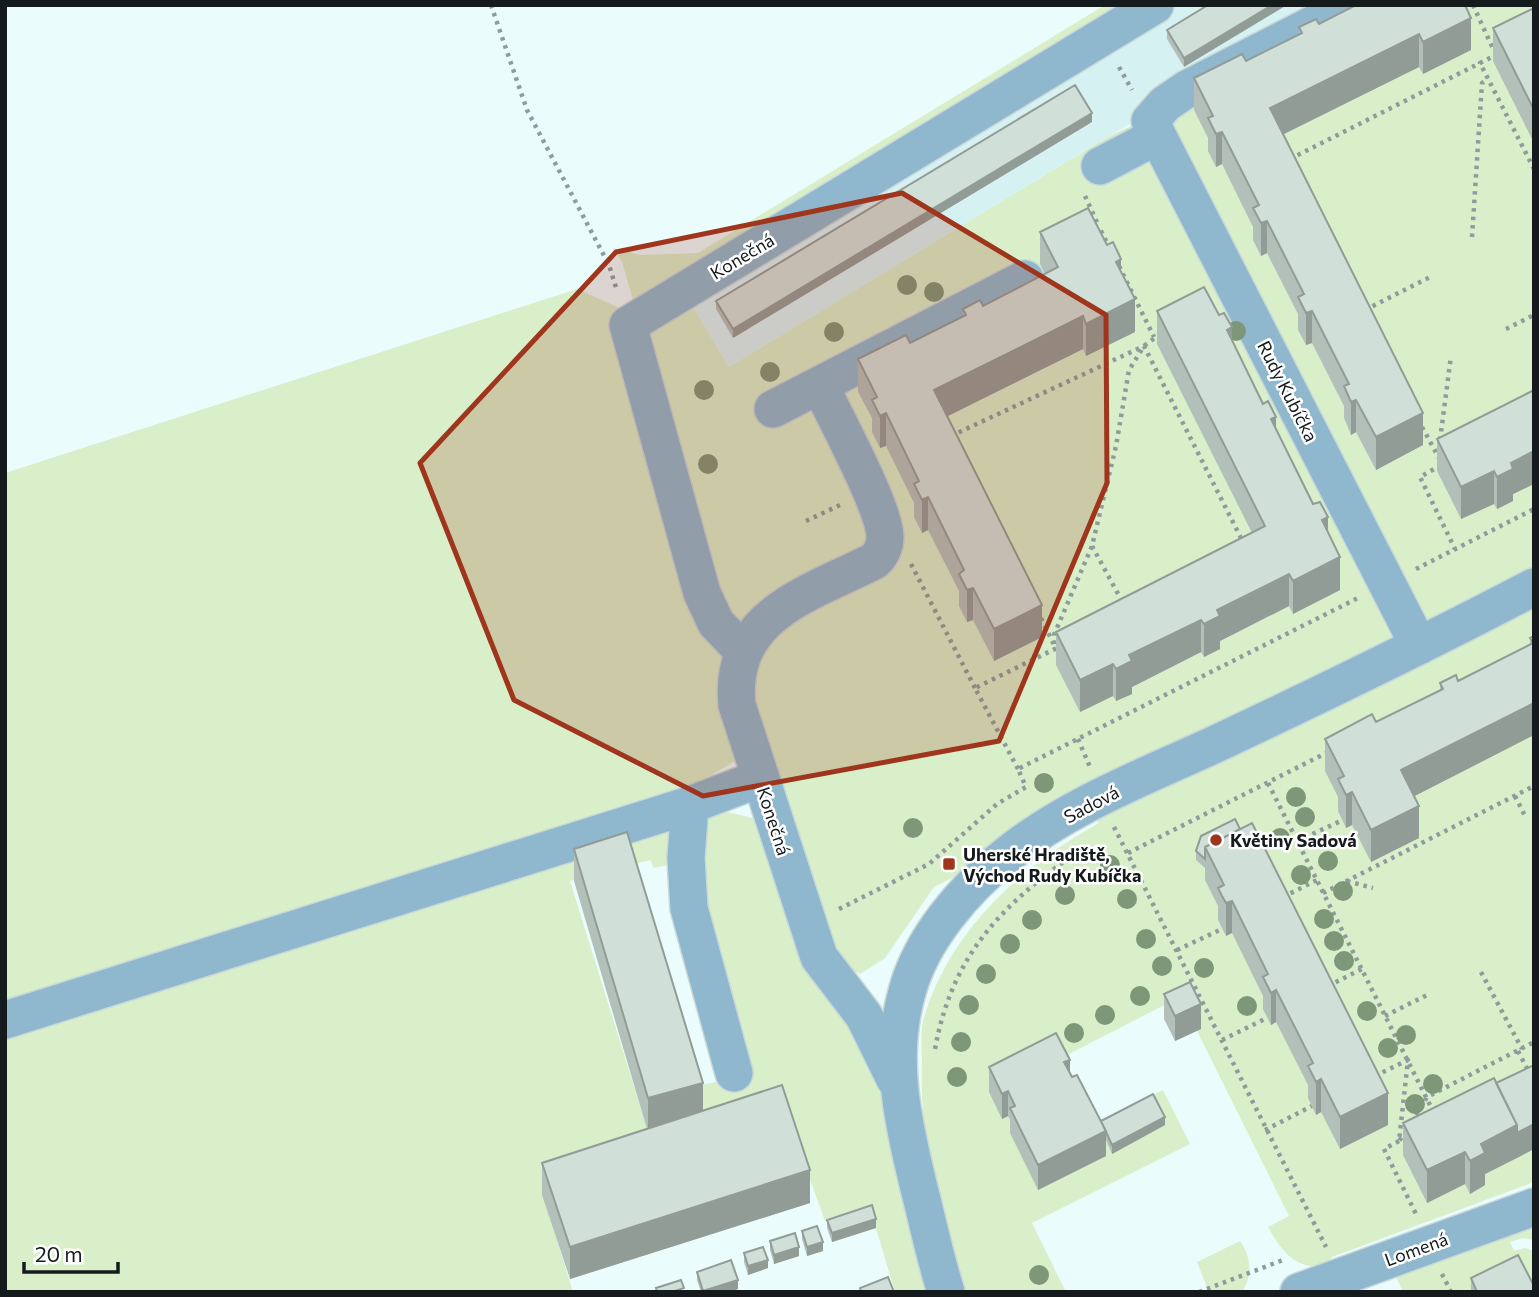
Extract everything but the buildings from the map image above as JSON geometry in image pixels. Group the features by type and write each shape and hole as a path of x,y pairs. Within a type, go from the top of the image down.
{"street":[{"name":"Konečná","path":"628,325 1155,5"},
{"path":"1100,166 1153,129 1165,104 1187,89 1351,5"},
{"name":"Rudy Kubíčka","path":"1153,129 1419,646"},
{"path":"773,409 1024,279"},
{"path":"628,325 702,593 716,623 743,651"},
{"path":"820,385 869,491 886,539"},
{"name":"Konečná","path":"886,539 882,552 874,561 765,619 750,636 743,651 737,673 737,705 819,957 864,1016 898,1086"},
{"name":"Sadová","path":"946,1292 904,1127 898,1086 901,1023 915,970 960,901 986,873 1030,838 1109,813 1534,587"},
{"path":"5,1020 690,805 761,778"},
{"path":"690,805 686,858 689,908 734,1073"},
{"path":"838,984 874,993 886,989 915,970"},
{"name":"Lomená","path":"1299,1292 1534,1207"}],"path":[{"path":"491,5 527,110 609,265 628,325"},
{"path":"1473,5 1496,54"},
{"path":"1102,37 1153,129"},
{"path":"1293,172 1287,160 1506,50"},
{"path":"1480,63 1534,169"},
{"path":"1472,237 1482,83 1488,79"},
{"path":"1087,233 1099,227 1112,251"},
{"path":"1118,264 1154,337"},
{"path":"1363,310 1430,277"},
{"path":"1357,299 1369,323"},
{"path":"1506,329 1534,315"},
{"path":"1056,649 1054,635 1092,546 1116,446 1129,370 1144,346 1164,332"},
{"path":"956,449 950,436 1144,346"},
{"path":"1144,346 1249,553"},
{"path":"1438,458 1451,356"},
{"path":"1419,422 1441,465 1420,477 1455,549"},
{"path":"1438,458 1450,453"},
{"path":"1018,769 1534,509"},
{"path":"807,925 929,864 997,804 1026,787 910,561 886,539"},
{"path":"1092,546 1128,613"},
{"path":"1037,611 1056,649"},
{"path":"975,688 1068,643"},
{"path":"1078,739 1128,853 1328,1251"},
{"path":"1128,853 1339,747"},
{"path":"1268,783 1438,1122"},
{"path":"1323,893 1534,786"},
{"path":"1516,796 1526,818"},
{"path":"1105,835 1109,813"},
{"path":"1297,841 1343,820"},
{"path":"934,1056 942,1013 959,971 981,936 1019,894 1084,847"},
{"path":"1275,901 1317,880"},
{"path":"1346,881 1373,888"},
{"path":"1177,950 1222,929"},
{"path":"1320,990 1362,969"},
{"path":"1481,972 1534,1082"},
{"path":"1385,1016 1427,995"},
{"path":"1222,1040 1267,1018"},
{"path":"1417,1216 1384,1149 1399,1141 1426,1097 1534,1042"},
{"path":"1366,1081 1408,1060"},
{"path":"1399,1141 1408,1060"},
{"path":"1265,1130 1312,1106"},
{"path":"1312,1249 1324,1244"},
{"path":"1199,1292 1289,1257"},
{"path":"1442,1273 1451,1292"}],"highlighted area":[{"path":"902,193 1106,315 1107,483 999,741 703,796 514,700 420,463 616,252"}],"shaded area":[{"path":"1169,5 1341,5 1107,137 729,367 684,291"}],"green space":[{"path":"1105,5 1143,5 634,303 622,262 613,248 640,255 698,253"},
{"path":"1358,5 1534,5 1534,1182 1332,1257 1328,1265 1308,1266 1299,1263 1285,1252 1268,1227 1289,1216 1197,1031 1193,1006 1186,994 1059,1059 1093,1124 1163,1090 1190,1144 1032,1223 1066,1292 965,1292 947,1235 928,1151 922,1093 923,1021 950,959 991,905 1042,860 1099,823 1096,819 1030,838 934,887 885,958 860,974 833,962 737,760 587,847 674,825 677,863 654,868 650,860 570,881 656,1157 542,1192 573,1292 5,1292 5,473 577,289 640,317 686,295 729,367 1109,136 1191,99"},
{"path":"724,811 756,819 874,1065 905,1212 930,1292 895,1292 869,1205 825,1221 784,1108 703,1115 695,1086 747,1076 705,925 701,823 712,812"},
{"path":"1534,1228 1534,1240 1523,1238 1510,1242 1514,1251 1525,1248 1534,1251 1534,1292 1403,1292 1394,1272 1506,1232 1509,1237 1507,1232"},
{"path":"1240,1241 1249,1266 1246,1286 1242,1292 1209,1292 1197,1262"}],"place":[{"name":"Květiny Sadová","path":"1216,840"},
{"name":"Uherské Hradiště, Východ Rudy Kubíčka","path":"949,864"}]}
